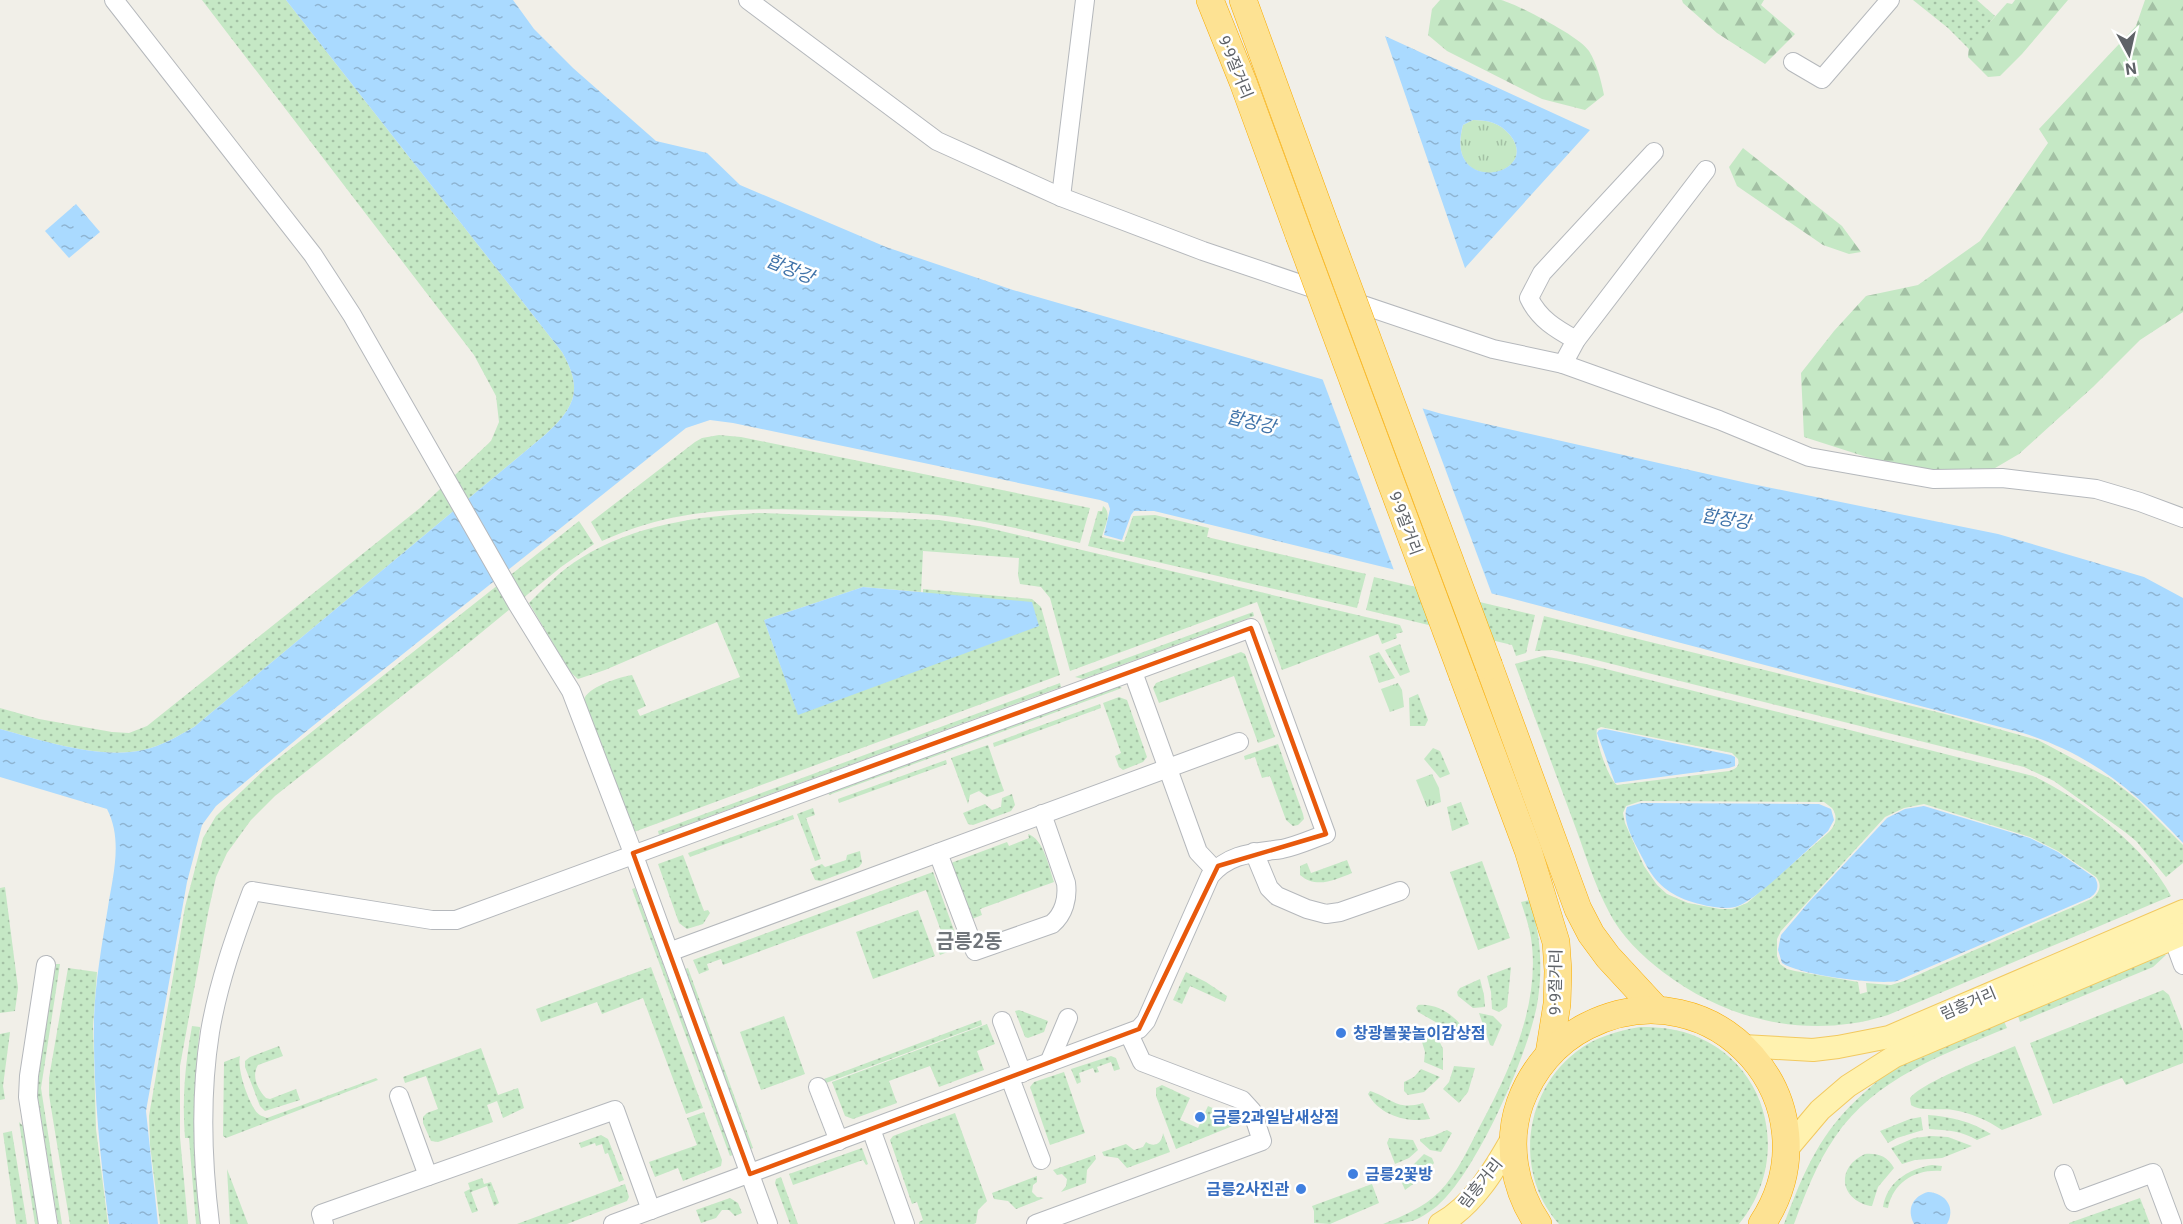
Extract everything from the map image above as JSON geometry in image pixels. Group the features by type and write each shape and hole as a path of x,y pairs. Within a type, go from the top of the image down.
{"highway":[{"name":"9·9절거리","path":"1210,0 1243,82 1528,850 1556,942 1557,1004 1549,1054"},
{"name":"9·9절거리","path":"1243,0 1578,909 1591,934 1657,1010"},
{"path":"1538,1224 1519,1186 1513,1154 1517,1114 1524,1092 1535,1072 1564,1040 1598,1020 1617,1014 1657,1010 1694,1017 1712,1024 1743,1046 1762,1068 1776,1092 1782,1111 1787,1149 1777,1198 1762,1224"}],"main road":[{"name":"림흥거리","path":"1743,1046 1814,1050 1855,1045 1889,1037 2183,911"},
{"name":"림흥거리","path":"1787,1149 1820,1110 1848,1086 1895,1056 2178,936"},
{"name":"림흥거리","path":"1440,1224 1470,1200 1501,1159 1513,1137"}],"street":[{"path":"114,0 313,255 352,315 518,605 571,691 633,853 768,1224"},
{"path":"748,0 937,141 1061,197 1203,251 1492,349 1563,364 1719,420 1809,457 1933,479 2002,478 2096,489 2183,518"},
{"path":"1061,197 1085,0"},
{"path":"1793,62 1822,79 1890,0"},
{"path":"1576,340 1551,326 1535,309 1529,298 1542,273 1654,152"},
{"path":"1563,364 1576,340 1706,171"},
{"path":"210,1224 203,1159 209,1042 220,987 252,891 443,921 468,915 1251,628 1326,834 1284,849 1254,852 1228,861 1215,870 1210,876 1146,1021 1139,1029 613,1224"},
{"path":"1133,672 1198,852 1215,870"},
{"path":"669,952 1239,742"},
{"path":"938,853 975,951 1052,924 1060,917 1068,894 1041,814"},
{"path":"1254,852 1269,888 1277,896 1307,909 1326,914 1340,912 1400,891"},
{"path":"2178,936 2183,965"},
{"path":"46,965 29,1076 28,1097 48,1224"},
{"path":"1049,1063 1068,1018"},
{"path":"1002,1021 1041,1160"},
{"path":"1036,1224 1262,1141 1252,1111 1242,1100 1142,1062 1138,1058 1129,1034"},
{"path":"818,1087 839,1141"},
{"path":"399,1096 428,1176"},
{"path":"324,1224 321,1214 615,1110 651,1210"},
{"path":"871,1129 905,1224"},
{"path":"2064,1174 2074,1202 2153,1173 2172,1224"}],"highlighted area":[{"path":"1251,628 1326,834 1218,866 1139,1029 750,1174 633,853"}],"green space":[{"path":"202,0 286,0 562,352 573,376 573,396 564,415 546,434 194,727 163,743 143,750 90,751 0,729 0,708 39,719 112,732 129,733 147,726 420,508 491,441 499,422 496,396 474,355"},
{"path":"1440,0 1501,0 1534,14 1562,30 1589,51 1604,95 1585,110 1542,99 1447,51 1428,35 1432,9"},
{"path":"1682,0 1764,0 1761,5 1795,34 1765,64 1717,33"},
{"path":"1913,0 1977,0 1995,16 1969,49 1948,28"},
{"path":"2015,0 2068,0 2000,76 1988,77 1968,57 1969,46 2007,3 2012,4"},
{"path":"2145,0 2183,0 2183,312 2140,340 2093,387 2019,454 1990,471 1934,472 1882,462 1804,437 1801,373 1834,331 1866,296 1918,285 1980,241 2048,143 2039,129 2136,26"},
{"path":"1473,120 1493,123 1510,135 1517,149 1514,161 1504,169 1491,173 1478,171 1467,163 1461,148 1463,125"},
{"path":"1743,148 1842,226 1861,252 1849,254 1823,245 1737,186 1729,167"},
{"path":"719,435 741,437 1090,508 1080,543 992,523 938,515 879,511 762,509 683,516 630,530 602,541 591,522 695,442 702,438"},
{"path":"1103,506 1108,516 1102,537 1124,542 1133,516 1155,515 1209,528 1207,537 1366,574 1357,608 1088,546 1098,511 1102,511"},
{"path":"759,513 939,520 984,527 1400,625 1403,632 1396,634 1397,638 1382,644 1378,634 1282,670 1257,602 1070,671 1050,598 1041,587 1020,584 1019,558 923,551 921,592 863,587 764,620 798,714 923,593 923,589 1032,599 1041,607 1060,675 634,832 584,700 597,687 632,675 646,706 637,710 640,716 740,677 717,622 605,670 578,679 570,672 529,603 574,562 623,537 667,524"},
{"path":"579,521 594,544 561,567 454,655 275,796 251,820 227,853 216,877 208,913 180,1066 180,1137 188,1224 160,1224 150,1145 149,1116 185,907 203,838 216,816 266,768"},
{"path":"1374,577 1535,615 1526,653 1516,656 1512,645 1366,610"},
{"path":"1253,612 1254,616 1083,679 1075,677"},
{"path":"1544,616 1945,714 2038,740 2111,779 2139,801 2183,845 2183,863 2166,877 2136,841 2125,832 2054,781 2024,767 1588,658 1552,650 1535,651"},
{"path":"1400,644 1410,672 1400,676 1385,650"},
{"path":"1241,652 1245,654 1275,737 1258,743 1234,676 1159,703 1153,688 1156,683"},
{"path":"1379,652 1395,678 1379,683 1369,656"},
{"path":"1543,656 1586,664 2033,776 2072,798 2111,826 2146,860 2171,896 1888,1015 1829,1026 1770,1021 1742,1014 1714,1003 1663,972 1633,945 1614,921 1593,877 1515,664","holes":["1601,727 1732,753 1738,759 1738,765 1729,771 1617,785 1606,767 1600,749 1597,729","1641,801 1824,802 1832,808 1835,820 1829,832 1747,903 1732,909 1720,909 1688,903 1667,894 1657,885 1644,866 1625,823 1623,813 1626,806","1924,804 2030,837 2058,851 2096,877 2100,886 2098,892 2091,899 1904,981 1891,985 1866,983 1867,992 1860,994 1858,982 1795,971 1780,964 1777,956 1777,939 1781,931 1885,817 1904,808"]},
{"path":"1060,683 1061,687 659,835 658,831"},
{"path":"1398,683 1402,690 1404,707 1390,712 1381,689"},
{"path":"1119,686 1122,688 829,795 828,792"},
{"path":"1418,694 1428,720 1425,726 1410,726 1409,698"},
{"path":"1119,697 1127,700 1147,757 1143,762 1123,770 1119,767 1115,756 1121,753 1103,703"},
{"path":"1100,704 1101,708 994,747 993,743"},
{"path":"1278,744 1303,814 1304,819 1298,825 1293,826 1286,820 1270,776 1262,778 1255,757 1245,760 1244,756"},
{"path":"988,745 1004,791 987,797 979,791 970,795 968,804 951,758"},
{"path":"1433,748 1440,751 1450,774 1440,778 1424,759"},
{"path":"946,760 947,764 839,803 838,799"},
{"path":"1432,774 1439,788 1441,802 1427,807 1416,780"},
{"path":"1012,794 1015,805 1011,811 973,825 968,824 963,813 985,804 992,810 1001,807 1002,798"},
{"path":"1461,802 1469,824 1452,831 1447,807"},
{"path":"813,808 815,815 806,818 821,859 815,861 797,814"},
{"path":"793,815 794,819 690,857 688,853"},
{"path":"1028,834 1034,837 1042,848 1054,882 980,909 982,915 972,919 951,863 1007,842 1009,846 1029,838"},
{"path":"860,851 862,863 859,867 821,881 815,880 810,869 822,864 825,867 846,860 847,855"},
{"path":"683,855 704,911 708,910 710,913 703,924 687,929 679,923 658,864"},
{"path":"1347,860 1352,873 1326,882 1312,882 1300,875 1300,866 1307,863 1311,873"},
{"path":"1482,861 1510,938 1478,950 1450,872"},
{"path":"933,872 960,947 940,955 936,946 945,942 926,890 723,965 721,959 707,964 709,970 699,974 693,960"},
{"path":"5,887 18,988 15,1011 0,1013 0,888"},
{"path":"635,888 733,1155 730,1156 632,889"},
{"path":"1530,900 1540,949 1538,999 1525,1048 1500,1109 1468,1167 1437,1206 1424,1216 1412,1221 1383,1224 1420,1207 1433,1198 1445,1185 1462,1161 1502,1082 1520,1035 1531,987 1533,962 1531,938 1521,902"},
{"path":"918,910 935,956 873,979 856,932"},
{"path":"2163,954 2166,955 2153,967 2020,1022 2017,1013"},
{"path":"56,964 60,964 41,1088 62,1224 58,1224 37,1093"},
{"path":"651,967 703,1108 686,1114 643,998 602,1014 597,1002 541,1022 536,1009"},
{"path":"1511,967 1507,1007 1499,1012 1492,1009 1487,976"},
{"path":"68,968 97,972 93,1026 96,1129 108,1224 70,1224 49,1095 49,1078"},
{"path":"688,968 753,1148 750,1149 685,969"},
{"path":"1186,972 1227,996 1225,1002 1190,986 1182,1004 1173,1000"},
{"path":"1480,979 1485,1007 1473,1008 1458,996 1457,992 1460,988"},
{"path":"2163,990 2169,995 2183,1031 2183,1063 2126,1085 2122,1078 2053,1104 2030,1043"},
{"path":"1418,1005 1434,1006 1448,1013 1469,1036 1451,1041 1439,1024 1418,1012 1416,1008"},
{"path":"1019,1010 1048,1021 1044,1032 1025,1037 1015,1011"},
{"path":"1479,1013 1493,1016 1502,1025 1493,1046 1490,1045"},
{"path":"784,1016 805,1074 761,1090 740,1032"},
{"path":"2003,1019 2007,1028 1912,1070 1890,1083 1851,1116 1823,1157 1794,1224 1784,1224 1816,1152 1825,1136 1850,1106 1887,1073 1902,1064"},
{"path":"981,1020 982,1025 826,1083 824,1079"},
{"path":"987,1024 995,1044 977,1051 984,1070 939,1087 930,1066 889,1081 897,1103 853,1119 845,1116 832,1082"},
{"path":"192,1026 200,1027 194,1126 200,1224 196,1224 189,1138 185,1138 184,1123 185,1082"},
{"path":"1640,1027 1665,1028 1684,1032 1717,1048 1739,1066 1755,1090 1764,1116 1768,1143 1765,1171 1755,1199 1739,1224 1559,1224 1545,1204 1535,1182 1531,1158 1531,1135 1535,1111 1545,1089 1558,1069 1583,1047 1606,1035"},
{"path":"10,1032 3,1086 5,1099 0,1100 0,1034"},
{"path":"1431,1035 1437,1036 1443,1049 1443,1070 1424,1062 1425,1052 1422,1042"},
{"path":"279,1046 283,1056 258,1065 255,1074 256,1083 266,1098 270,1099 296,1089 300,1100 265,1111 260,1106 245,1067 245,1061"},
{"path":"2015,1046 2042,1115 2002,1130 1966,1113 1911,1105 1910,1098 1929,1084"},
{"path":"481,1048 498,1095 518,1088 524,1108 503,1118 497,1101 487,1105 493,1122 438,1142 431,1141 423,1123 423,1117 438,1109 426,1076 405,1083 403,1077"},
{"path":"240,1056 241,1076 252,1105 257,1113 267,1118 376,1078 378,1080 226,1138 223,1136 224,1062"},
{"path":"1111,1056 1116,1058 1120,1069 1114,1071 1111,1062 1097,1067 1099,1072 1095,1073 1093,1068 1079,1073 1081,1082 1077,1084 1071,1069"},
{"path":"1454,1066 1475,1068 1468,1092 1459,1103 1443,1089 1449,1082"},
{"path":"1421,1069 1440,1077 1424,1092 1408,1095 1404,1091 1404,1082 1414,1077"},
{"path":"1064,1072 1085,1133 1050,1145 1030,1087 1034,1082"},
{"path":"1162,1085 1190,1098 1180,1120 1198,1128 1208,1106 1235,1118 1235,1125 1176,1149 1156,1096 1156,1088"},
{"path":"1370,1091 1400,1105 1423,1103 1430,1119 1404,1119 1387,1113 1373,1102 1368,1094"},
{"path":"704,1112 722,1160 721,1166 683,1181 678,1168 655,1177 649,1162 697,1145 687,1118"},
{"path":"955,1113 987,1201 978,1210 974,1224 919,1224 923,1220 917,1202 912,1204 890,1140 893,1136"},
{"path":"1928,1115 1961,1120 1991,1134 1977,1140 1960,1133 1929,1129"},
{"path":"1921,1117 1923,1130 1888,1143 1880,1131 1910,1119"},
{"path":"19,1122 26,1133 40,1224 35,1224"},
{"path":"1447,1130 1452,1133 1441,1152 1430,1150 1420,1141 1420,1139"},
{"path":"12,1131 27,1224 16,1224 3,1133"},
{"path":"1163,1133 1170,1152 1127,1168 1118,1158 1104,1156 1102,1152 1126,1144 1134,1150 1143,1147 1146,1142 1155,1145 1161,1140"},
{"path":"601,1135 608,1139 624,1180 619,1182 608,1153 605,1154 602,1144 596,1146 595,1143 581,1148 579,1143"},
{"path":"1948,1137 1972,1146 1942,1158 1915,1160 1902,1164 1891,1148 1914,1138"},
{"path":"1389,1138 1413,1140 1418,1150 1409,1158 1395,1164 1387,1143"},
{"path":"862,1148 868,1164 866,1165 863,1160 793,1185 789,1174"},
{"path":"1424,1154 1432,1158 1434,1163 1424,1176 1405,1190 1397,1171 1413,1165"},
{"path":"1865,1154 1882,1156 1894,1168 1878,1187 1872,1206 1852,1197 1845,1182 1849,1167"},
{"path":"1095,1155 1096,1159 1087,1170 1086,1183 1061,1192 1066,1186 1067,1179 1062,1174 1057,1175 1053,1170"},
{"path":"1932,1165 1942,1166 1941,1171 1923,1172 1907,1179 1895,1191 1888,1208 1883,1207 1889,1190 1900,1178 1907,1173"},
{"path":"227,1169 248,1224 230,1224"},
{"path":"1037,1176 1032,1192 1037,1197 1044,1198 1016,1209 1008,1201 994,1199 992,1193"},
{"path":"781,1177 798,1224 790,1224 775,1183 776,1179"},
{"path":"482,1178 484,1184 491,1182 499,1203 494,1206 487,1186 471,1192 478,1211 472,1213 464,1192 470,1189 468,1183"},
{"path":"625,1184 629,1197 627,1201 567,1224 517,1224"},
{"path":"1372,1184 1379,1203 1330,1224 1314,1223 1312,1206"},
{"path":"730,1198 738,1203 742,1213 735,1216 729,1210 722,1210 716,1218 701,1223 696,1210"},
{"path":"2140,1198 2150,1224 2069,1224 2069,1223"}],"water":[{"name":"합장강","path":"286,0 513,0 534,29 573,68 656,141 707,153 740,185 886,247 1013,290 1442,414 1747,483 1998,534 2144,577 2183,598 2183,843 2147,807 2111,777 2070,752 2023,733 1506,597 1154,511 1134,511 1122,540 1104,535 1110,509 1108,503 1100,500 710,420 686,428 216,806 202,825 187,882 146,1111 158,1224 109,1224 98,1122 94,1020 99,964 114,870 115,833 107,809 0,777 0,729 90,751 126,752 157,746 194,727 546,434 564,415 573,396 573,376 562,352"},
{"path":"1385,36 1590,130 1465,268","holes":["1473,120 1489,122 1506,131 1517,149 1514,161 1504,169 1491,172 1478,171 1467,163 1461,148 1463,125"]},
{"path":"76,204 100,232 69,258 45,231"},
{"path":"863,587 1032,602 1039,626 798,715 764,620"},
{"path":"1605,729 1731,755 1735,757 1735,766 1615,783 1597,733"},
{"path":"1641,803 1819,804 1831,809 1834,820 1828,831 1755,896 1735,907 1718,907 1689,901 1674,894 1661,885 1651,873 1633,840 1626,819 1627,807"},
{"path":"1924,806 2030,838 2058,852 2095,878 2096,892 2089,898 1897,981 1873,982 1838,978 1782,963 1778,950 1781,935 1808,903 1887,818 1905,809"},
{"path":"1928,1192 1940,1195 1948,1202 1950,1218 1947,1224 1914,1224 1911,1213 1912,1204 1918,1197"}],"pier":[{"path":"1321,375 1421,404 1493,597 1395,573"}],"place":[{"name":"창광불꽃놀이감상점","path":"1341,1033"},
{"name":"금릉2과일남새상점","path":"1200,1117"},
{"name":"금릉2꽃방","path":"1353,1174"},
{"name":"금릉2사진관","path":"1301,1189"}],"district":[{"name":"금릉2동","path":"969,941"}]}
